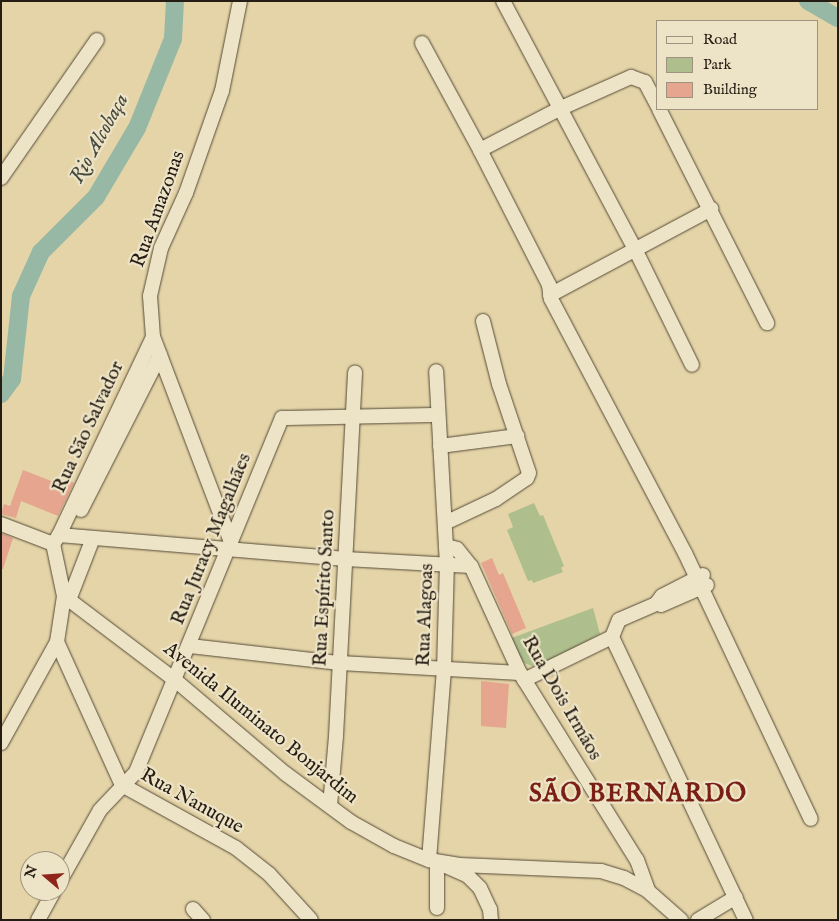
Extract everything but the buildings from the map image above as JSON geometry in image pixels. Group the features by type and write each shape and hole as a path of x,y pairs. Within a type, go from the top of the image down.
{"street":[{"name":"Rua Amazonas","path":"230,545 153,337 150,296 155,269 211,124 240,1"},
{"path":"504,1 559,109 635,249 692,365"},
{"path":"1,178 96,40"},
{"path":"422,43 480,150 658,494 702,582 708,603 811,819"},
{"path":"480,150 559,109 631,77 645,82 656,103"},
{"path":"660,110 767,323"},
{"path":"552,290 711,209"},
{"path":"445,523 496,499 527,478 529,469 499,384 483,321"},
{"name":"Rua São Salvador","path":"60,538 153,337"},
{"name":"Rua São Salvador","path":"60,538 160,355"},
{"name":"Rua Alagoas","path":"436,371 447,565 444,670 433,861 437,908"},
{"name":"Rua Espírito Santo","path":"330,806 346,559 355,372"},
{"path":"354,417 438,415"},
{"name":"Rua Juracy Magalhães","path":"70,862 95,817 122,785 136,772 190,646 282,418 354,417"},
{"path":"440,446 517,436"},
{"path":"3,525 60,538 230,545 346,559 471,566"},
{"path":"60,538 66,598"},
{"path":"1,743 57,642 66,598 93,538"},
{"name":"Rua Dois Irmãos","path":"446,546 457,549 471,566 522,677 632,852 648,890 681,920"},
{"path":"190,646 340,663 522,677 612,637 619,620 656,604 665,605 702,582"},
{"name":"Avenida Iluminato Bonjardim","path":"66,598 175,680 286,774 376,838 433,861 478,867 601,871 624,878 648,890"},
{"path":"612,637 746,920"},
{"name":"Rua Nanuque","path":"57,642 122,785 236,848 269,874 311,920"},
{"path":"433,861 468,876 486,897 491,920"},
{"path":"698,920 736,897"},
{"path":"38,920 48,901"},
{"path":"193,909 203,920"}],"green space":[{"path":"534,503 540,516 543,515 564,566 561,568 563,572 533,583 532,580 528,581 507,530 513,527 508,514"},
{"path":"593,608 600,634 536,668 520,661 509,639"}],"waterway":[{"name":"Rio Alcobaça","path":"1,394 12,379 21,296 41,252 96,197 137,128 173,39 175,1"},
{"name":"Rio Alcobaça","path":"808,1 838,18"}],"district":[{"name":"SÃO BERNARDO","path":"638,794"}]}
